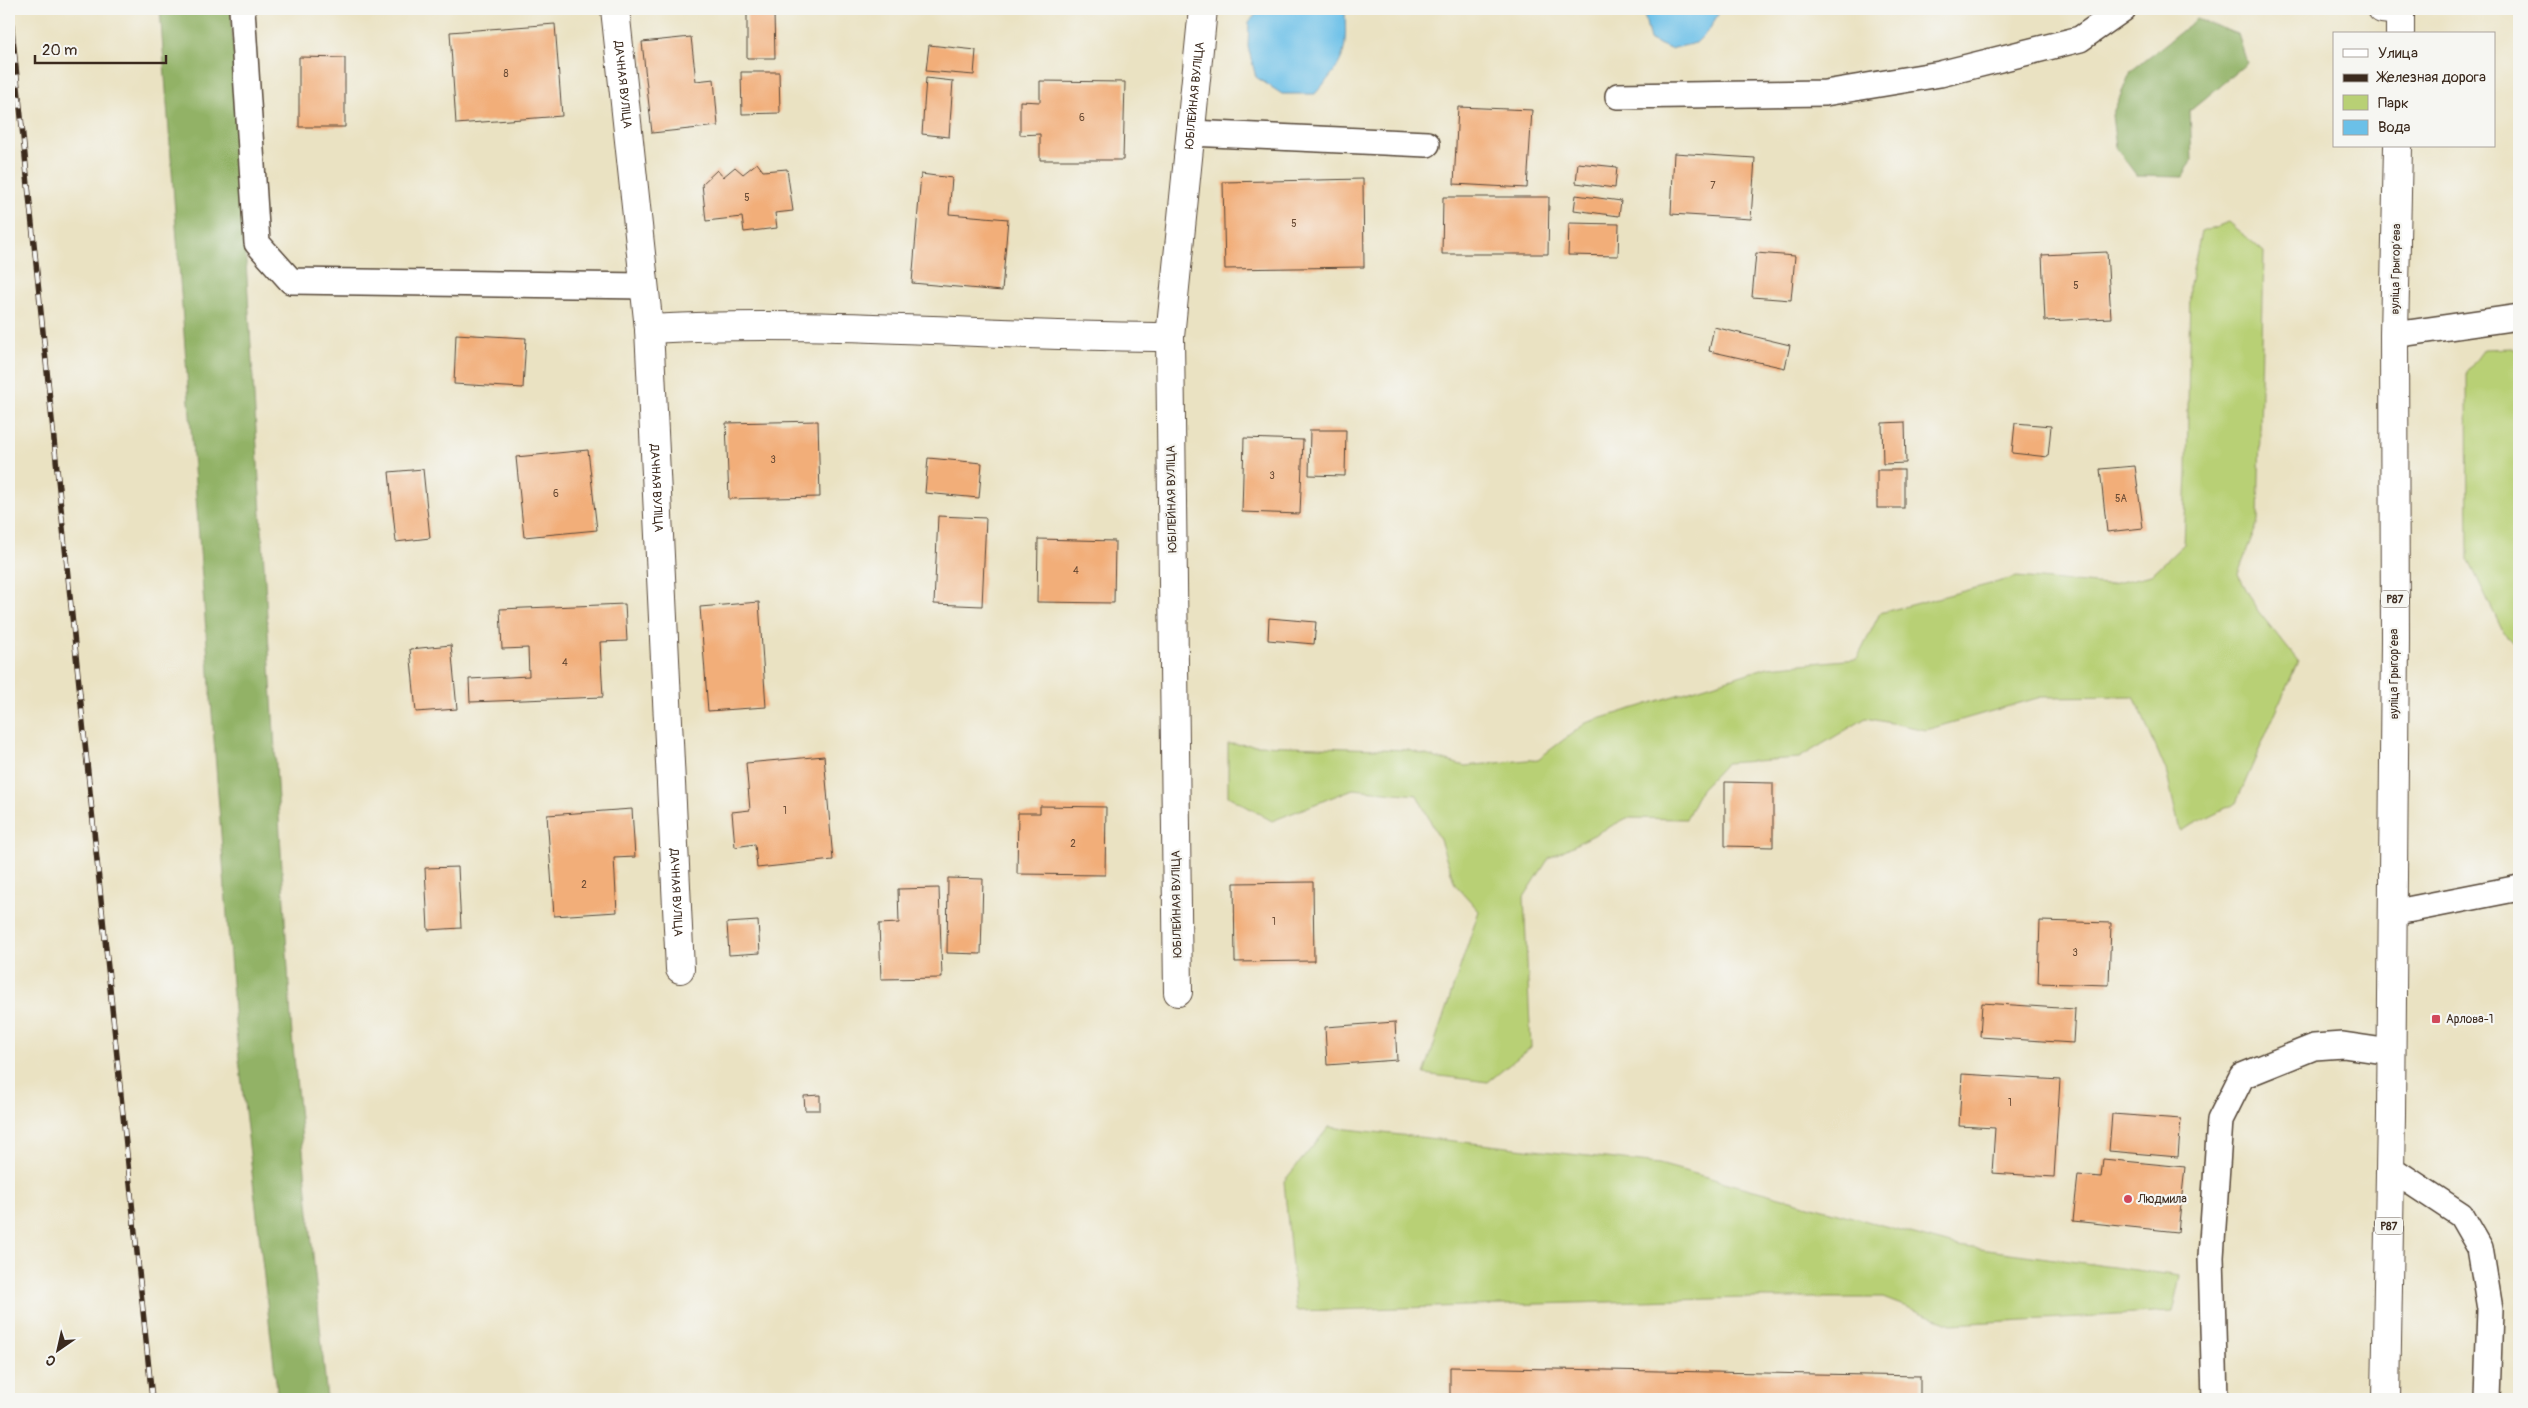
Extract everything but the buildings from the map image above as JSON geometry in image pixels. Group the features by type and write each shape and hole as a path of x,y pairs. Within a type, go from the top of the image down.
{"street":[{"name":"ДАЧНАЯ ВУЛІЦА","path":"615,9 649,329 680,969"},
{"name":"ЮБІЛЕЙНАЯ ВУЛІЦА","path":"1178,992 1170,337 1203,9"},
{"name":"вуліца Грыгорʼева","path":"2391,1052 2394,335 2398,148"},
{"path":"649,329 727,324 1088,337 1170,337"},
{"name":"Р87","path":"2386,1399 2391,1052"}],"lane":[{"path":"242,9 257,243 291,281 644,286"},
{"path":"1618,96 1825,93 1940,74 2080,39 2123,9"},
{"path":"1190,132 1427,144"},
{"path":"2394,335 2519,317"},
{"path":"2392,913 2519,888"},
{"path":"2215,1399 2212,1257 2220,1120 2242,1076 2314,1047 2343,1045 2391,1052"},
{"path":"2390,1168 2461,1216 2480,1248 2490,1310 2487,1399"}],"green space":[{"path":"160,9 231,9 292,1036 327,1399 278,1399 235,1024"},
{"path":"2197,19 2238,34 2247,63 2190,111 2192,160 2183,177 2137,176 2116,148 2112,115 2131,71"},
{"path":"2229,222 2264,252 2258,522 2238,574 2258,611 2298,661 2236,803 2180,831 2166,771 2134,696 2041,697 1926,730 1866,718 1799,758 1726,763 1701,789 1686,819 1627,818 1549,858 1524,897 1531,1047 1488,1082 1424,1074 1479,911 1455,884 1440,840 1417,795 1353,789 1272,821 1228,796 1228,744 1408,750 1465,766 1538,759 1586,723 1768,667 1857,659 1880,613 2017,577 2107,585 2151,575 2184,544 2190,284 2201,232"},
{"path":"2512,348 2519,352 2519,648 2503,632 2468,559 2467,372 2484,349"},
{"path":"1329,1127 1659,1164 1958,1246 2180,1276 2172,1312 1951,1324 1883,1298 1745,1298 1296,1311 1284,1181"}],"water":[{"path":"1261,9 1341,9 1345,13 1345,40 1342,58 1332,74 1315,94 1282,94 1256,77 1248,47 1249,22"},
{"path":"1643,9 1721,9 1709,30 1696,43 1670,49 1650,40"}],"railway":[{"path":"10,9 152,1399"}],"place":[{"name":"Арлова-1","path":"2436,1019"},
{"name":"Людмила","path":"2128,1199"}]}
